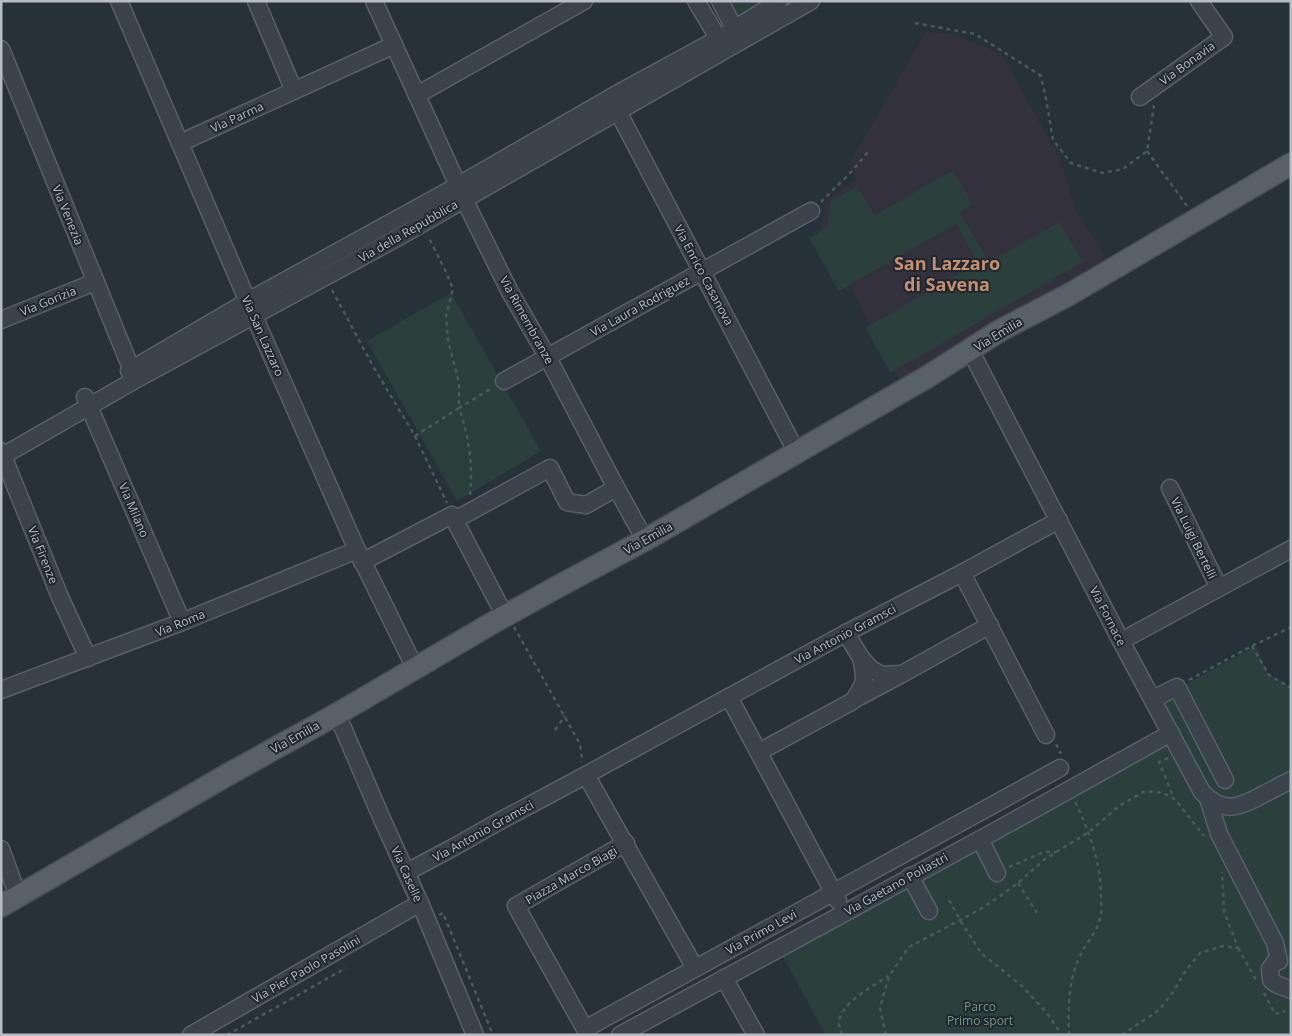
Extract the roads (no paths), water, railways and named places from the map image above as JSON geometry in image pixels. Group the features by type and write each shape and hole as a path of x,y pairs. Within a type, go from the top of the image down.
{"main road":[{"name":"Via Emilia","path":"10,901 415,668 513,620 559,586 645,540 797,453 920,382 1001,330 1070,294 1291,164"}],"street":[{"name":"Via San Lazzaro","path":"119,1 254,316 360,556 415,668"},
{"path":"256,1 294,91"},
{"name":"Via Rimembranze","path":"374,1 461,193 510,292 548,358 645,540"},
{"path":"416,95 584,1"},
{"path":"696,1 726,38"},
{"path":"720,1 726,38"},
{"name":"Via della Repubblica","path":"133,375 254,316 326,277 461,193 615,105 726,38 779,1"},
{"name":"Via della Repubblica","path":"726,38 811,1"},
{"name":"Via Bonavia","path":"1140,97 1224,37 1199,1"},
{"name":"Via Parma","path":"180,143 394,45"},
{"name":"Via Venezia","path":"1,49 133,375"},
{"name":"Via Enrico Casanova","path":"615,105 797,453"},
{"name":"Via della Repubblica","path":"2,452 133,375 248,301 461,193"},
{"name":"Via Laura Rodriguez","path":"504,381 811,212"},
{"name":"Via Gorizia","path":"1,320 95,282"},
{"name":"Via Fornace","path":"970,350 1121,641 1202,792 1208,798 1219,834 1275,943 1279,961 1275,962 1270,968 1271,980 1291,990"},
{"name":"Via Milano","path":"87,402 182,622"},
{"name":"Via Firenze","path":"2,452 60,598 88,658"},
{"name":"Via Roma","path":"1,690 360,556 454,517 550,468 568,502 586,505 616,488"},
{"name":"Via Luigi Bertelli","path":"1170,488 1219,588"},
{"path":"454,517 513,620"},
{"name":"Via Antonio Gramsci","path":"407,872 846,633 1059,520"},
{"name":"Via Luigi Bertelli","path":"1121,641 1291,549"},
{"path":"962,573 1046,735"},
{"path":"759,752 990,625"},
{"path":"846,633 861,658 871,669 882,675 902,674"},
{"path":"853,701 863,686 865,675 861,658"},
{"path":"1152,698 1177,687 1225,780"},
{"path":"729,697 844,913"},
{"name":"Via Caselle","path":"337,714 407,872 475,1035"},
{"name":"Via Gaetano Pollastri","path":"620,1035 1171,733"},
{"name":"Via Primo Levi","path":"516,906 585,1028 834,892 1061,762"},
{"path":"585,776 626,843 695,968"},
{"path":"1208,798 1222,806 1237,806 1246,804 1291,780"},
{"path":"980,839 997,873"},
{"name":"Piazza Marco Biagi","path":"516,906 626,843"},
{"path":"1,849 10,901"},
{"path":"910,876 929,911"},
{"name":"Via Pier Paolo Pasolini","path":"191,1035 420,903"},
{"path":"724,978 756,1035"}],"district":[{"name":"San Lazzaro di Savena","path":"947,273"}],"park label":[{"name":"Parco Primo sport","path":"980,1013"}]}
